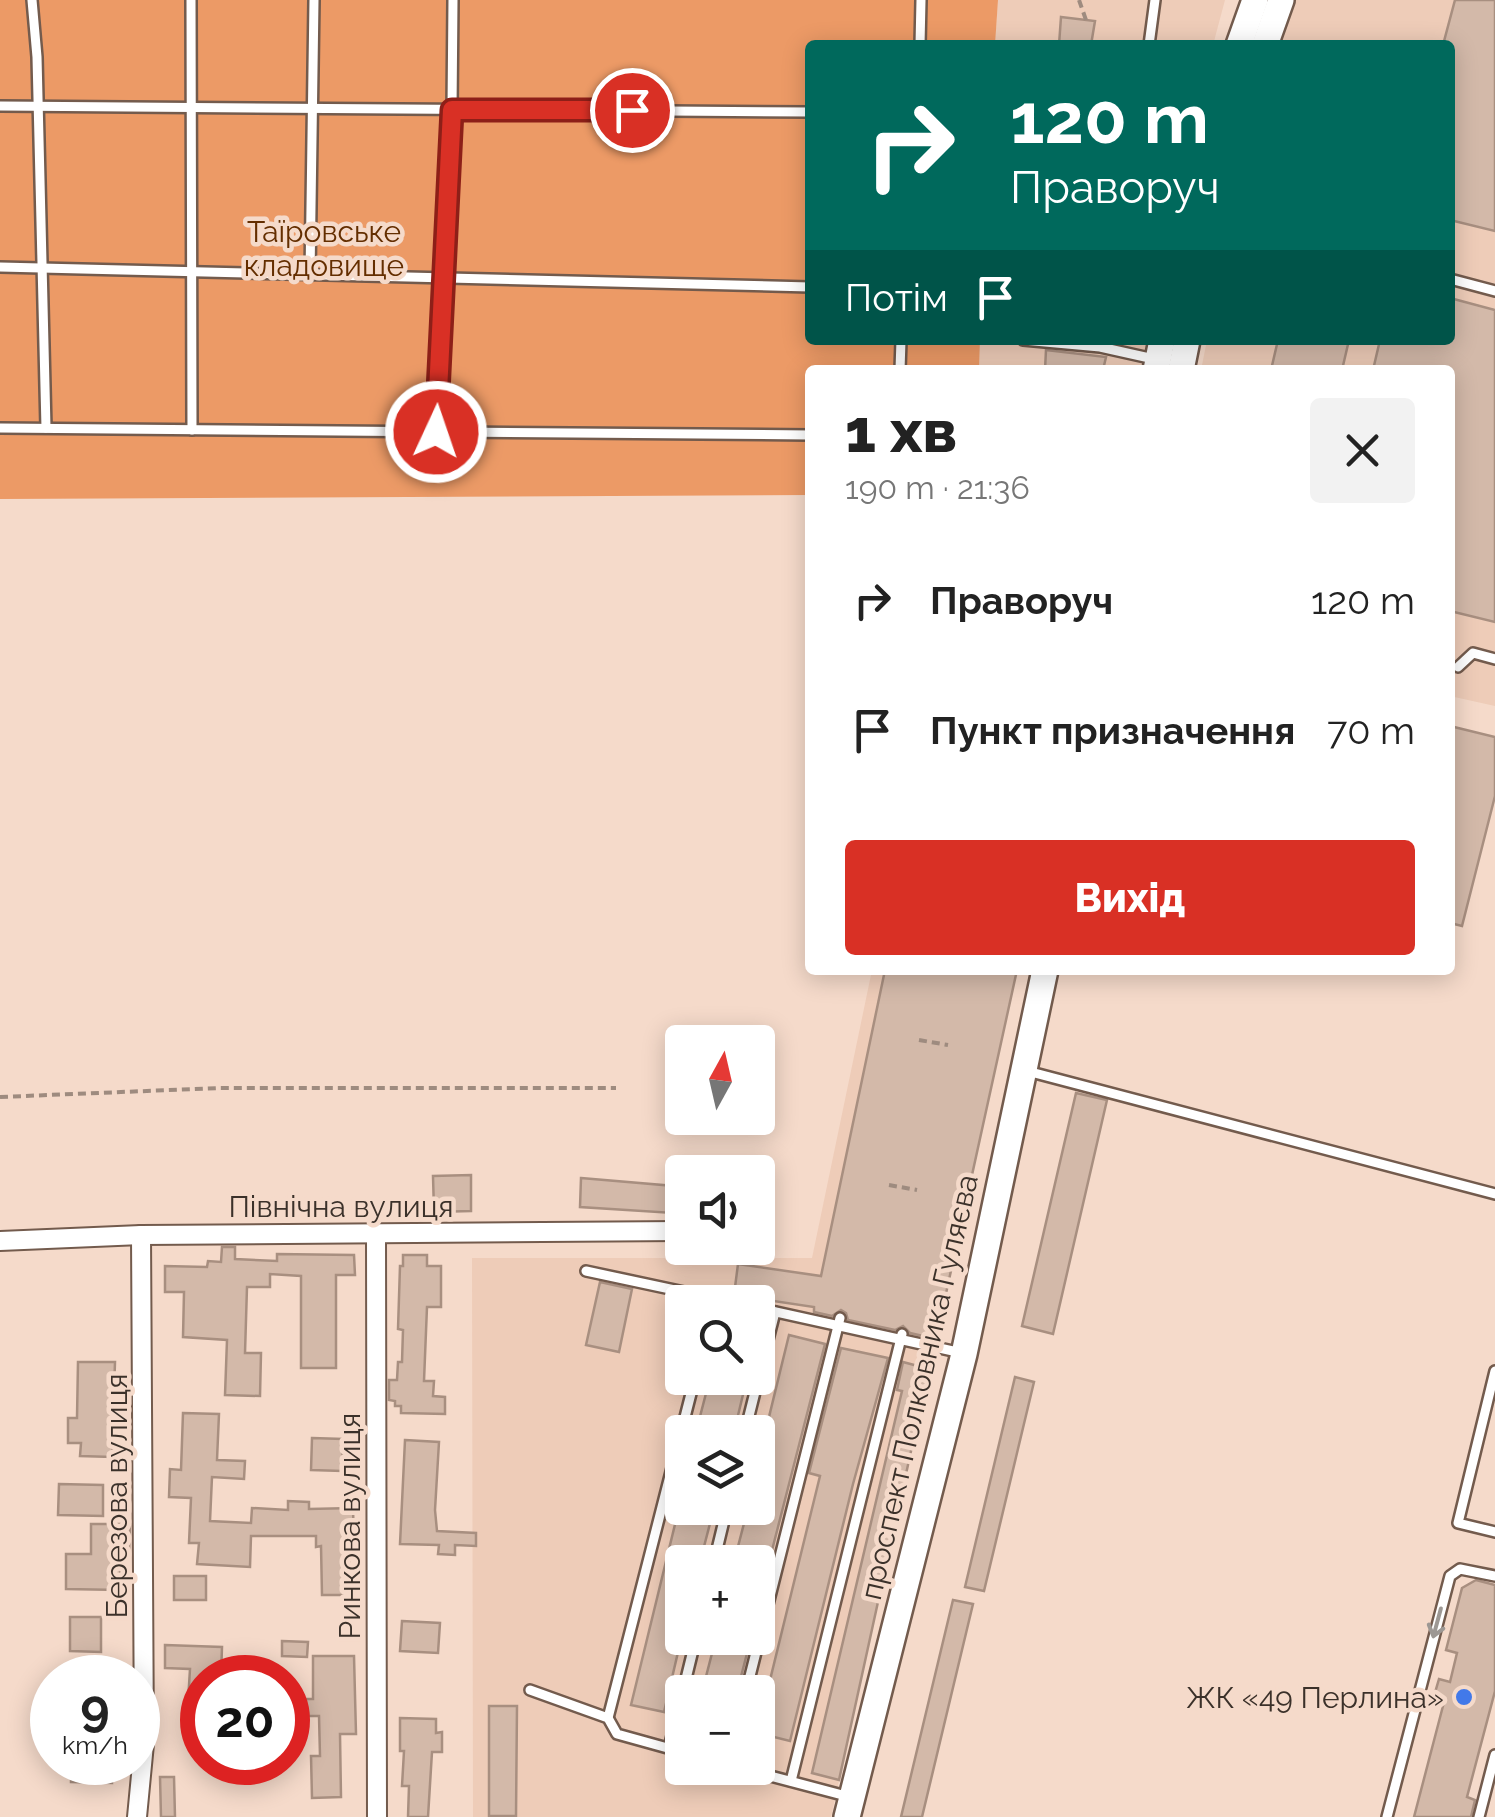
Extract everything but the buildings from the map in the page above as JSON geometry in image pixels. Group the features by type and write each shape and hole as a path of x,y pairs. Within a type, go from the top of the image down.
{"main road":[{"path":"1240,40 1255,0"},
{"path":"1267,40 1281,0"},
{"name":"проспект Полковника Гуляєва","path":"850,1808 964,1354 1045,975"}],"street":[{"name":"Північна вулиця","path":"0,1241 141,1235 665,1231"},
{"name":"Ринкова вулиця","path":"376,1234 377,1817"},
{"name":"Березова вулиця","path":"137,1817 144,1744 141,1235"}],"lane":[{"path":"32,0 44,269 46,428"},
{"path":"191,0 192,430"},
{"path":"310,276 314,0"},
{"path":"436,432 454,0"},
{"path":"920,40 921,0"},
{"path":"1149,40 1155,0"},
{"path":"0,106 805,112"},
{"path":"0,268 805,287"},
{"path":"1455,280 1495,291"},
{"path":"1104,345 1164,360"},
{"path":"0,428 805,435"},
{"path":"1458,667 1473,653 1495,658"},
{"path":"1024,1070 1495,1194"},
{"path":"586,1271 665,1289"},
{"path":"775,1312 839,1322 964,1354"},
{"path":"750,1675 839,1322"},
{"path":"791,1781 902,1337"},
{"path":"1495,1371 1458,1522 1495,1532"},
{"path":"608,1718 691,1395"},
{"path":"1387,1817 1450,1576 1460,1569 1495,1576"},
{"path":"530,1690 608,1718 617,1734 665,1747"},
{"path":"1479,1817 1495,1755"},
{"path":"775,1777 850,1808"}],"path":[{"path":"1080,0 1086,20"},
{"path":"920,1040 948,1045"},
{"path":"0,1097 219,1088 616,1088"},
{"path":"888,1185 917,1190"}],"shaded area":[{"path":"998,0 1225,0 1214,40 995,40"},
{"path":"1289,0 1495,0 1495,706 1455,697 1455,365 1202,365 1206,345 1455,345 1455,40 1274,40"},
{"path":"980,345 1149,345 1145,365 979,365"},
{"path":"871,975 1016,975 831,1817 473,1817 472,1258 665,1258 665,1265 775,1265 775,1258 812,1258"}],"green space":[{"name":"Таїровське кладовище","path":"0,0 998,0 995,40 805,40 805,345 980,345 979,365 805,365 805,495 0,499"}],"place":[{"name":"ЖК «49 Перлина»","path":"1464,1697"}],"route":[{"path":"436,432 452,110 632,110"}]}
